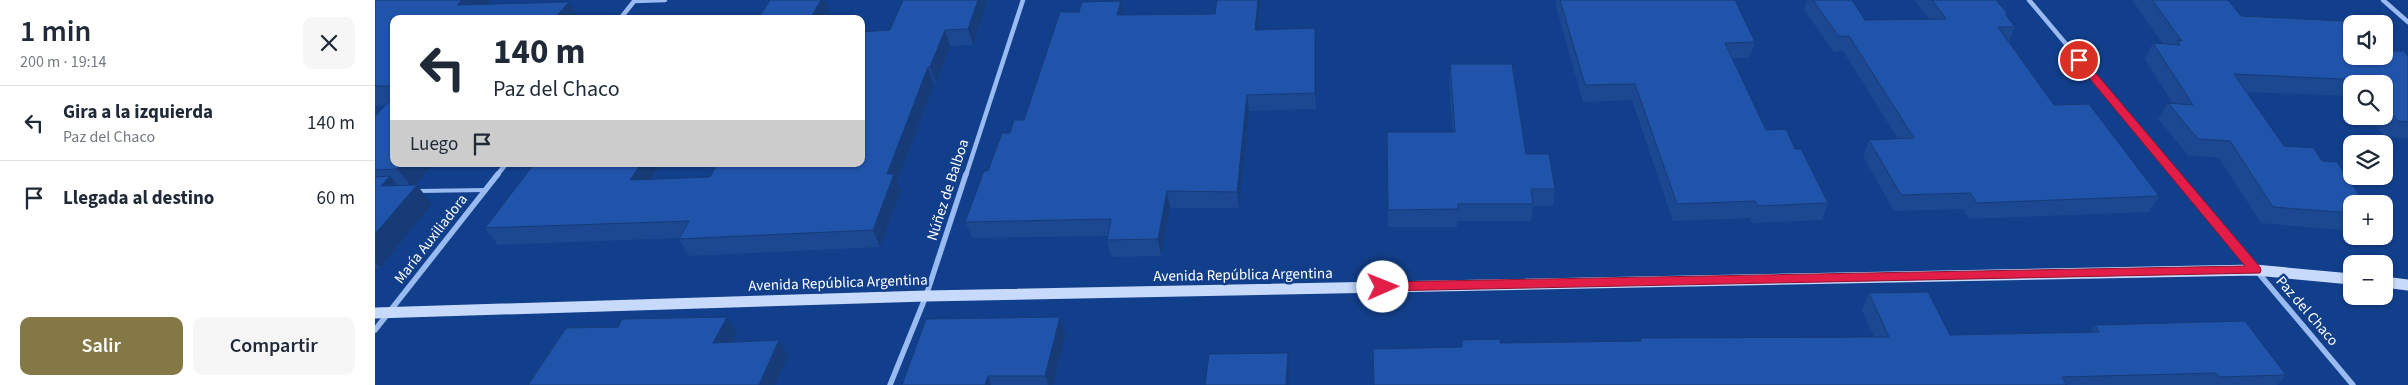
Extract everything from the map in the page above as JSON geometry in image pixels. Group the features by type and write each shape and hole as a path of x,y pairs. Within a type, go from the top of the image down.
{"main road":[{"name":"Avenida República Argentina","path":"375,313 926,296 2255,270 2343,278"},
{"path":"2393,283 2408,285"}],"street":[{"path":"624,15 635,1 665,0"},
{"name":"Núñez de Balboa","path":"890,385 926,296 1023,0"},
{"name":"Paz del Chaco","path":"2029,0 2353,385"},
{"path":"2383,0 2408,22"},
{"name":"María Auxiliadora","path":"375,330 504,167"}],"lane":[{"path":"412,192 486,190"}],"building":[{"path":"375,0 462,0 457,5 569,2 558,15 390,15 390,86 375,86"},
{"path":"770,0 821,0 812,15 761,15"},
{"path":"903,0 978,0 968,29 945,30 930,67 928,67 887,174 894,174 873,230 679,239 689,221 485,228 532,167 639,167 630,180 710,177 715,167 865,167 865,32 890,30"},
{"path":"1217,0 1258,0 1255,30 1315,28 1315,93 1247,95 1237,192 1167,191 1158,239 1107,240 1111,219 965,222 984,171 988,171 1002,133 1010,133 1014,120 1024,120 1060,12 1079,12 1082,2 1121,1 1117,15 1215,14"},
{"path":"1560,0 1735,0 1755,42 1725,43 1766,130 1786,129 1795,149 1801,149 1828,203 1758,206 1755,201 1677,204 1635,84 1585,85"},
{"path":"1813,0 1852,0 1865,20 1946,19 1932,0 1996,0 2008,14 2005,14 2015,27 1998,27 2054,105 2089,104 2159,196 1977,203 1970,193 1901,195 1869,140 1914,138 1849,36 1839,37"},
{"path":"2152,0 2228,0 2241,16 2343,21 2343,65 2393,65 2393,51 2404,51 2408,56 2408,122 2398,121 2393,115 2393,75 2343,75 2343,79 2234,74 2284,146 2314,148 2322,161 2337,162 2343,171 2343,185 2352,185 2359,195 2343,195 2343,212 2273,207 2230,141 2198,139 2168,103 2193,105 2153,43 2180,45 2177,40 2182,41"},
{"path":"1450,64 1512,64 1526,154 1549,154 1555,189 1531,189 1533,204 1458,204 1458,209 1388,210 1387,132 1455,132"},
{"path":"390,101 390,167 399,167 397,169 375,170 375,116"},
{"path":"390,176 381,186 417,185 375,234 375,177"},
{"path":"1928,292 1950,335 2099,332 2095,325 2245,321 2286,375 2219,377 2216,373 2062,377 2067,385 1374,385 1373,349 1462,347 1462,340 1500,339 1500,343 1641,341 1640,338 1889,337 1869,293"},
{"path":"727,317 713,343 779,340 759,385 528,385 566,328 618,327 622,319"},
{"path":"1060,317 1045,376 988,376 985,385 902,385 926,319"},
{"path":"1288,353 1286,385 1205,385 1209,354"}],"route":[{"path":"1383,287 2255,270 2079,60"}]}
